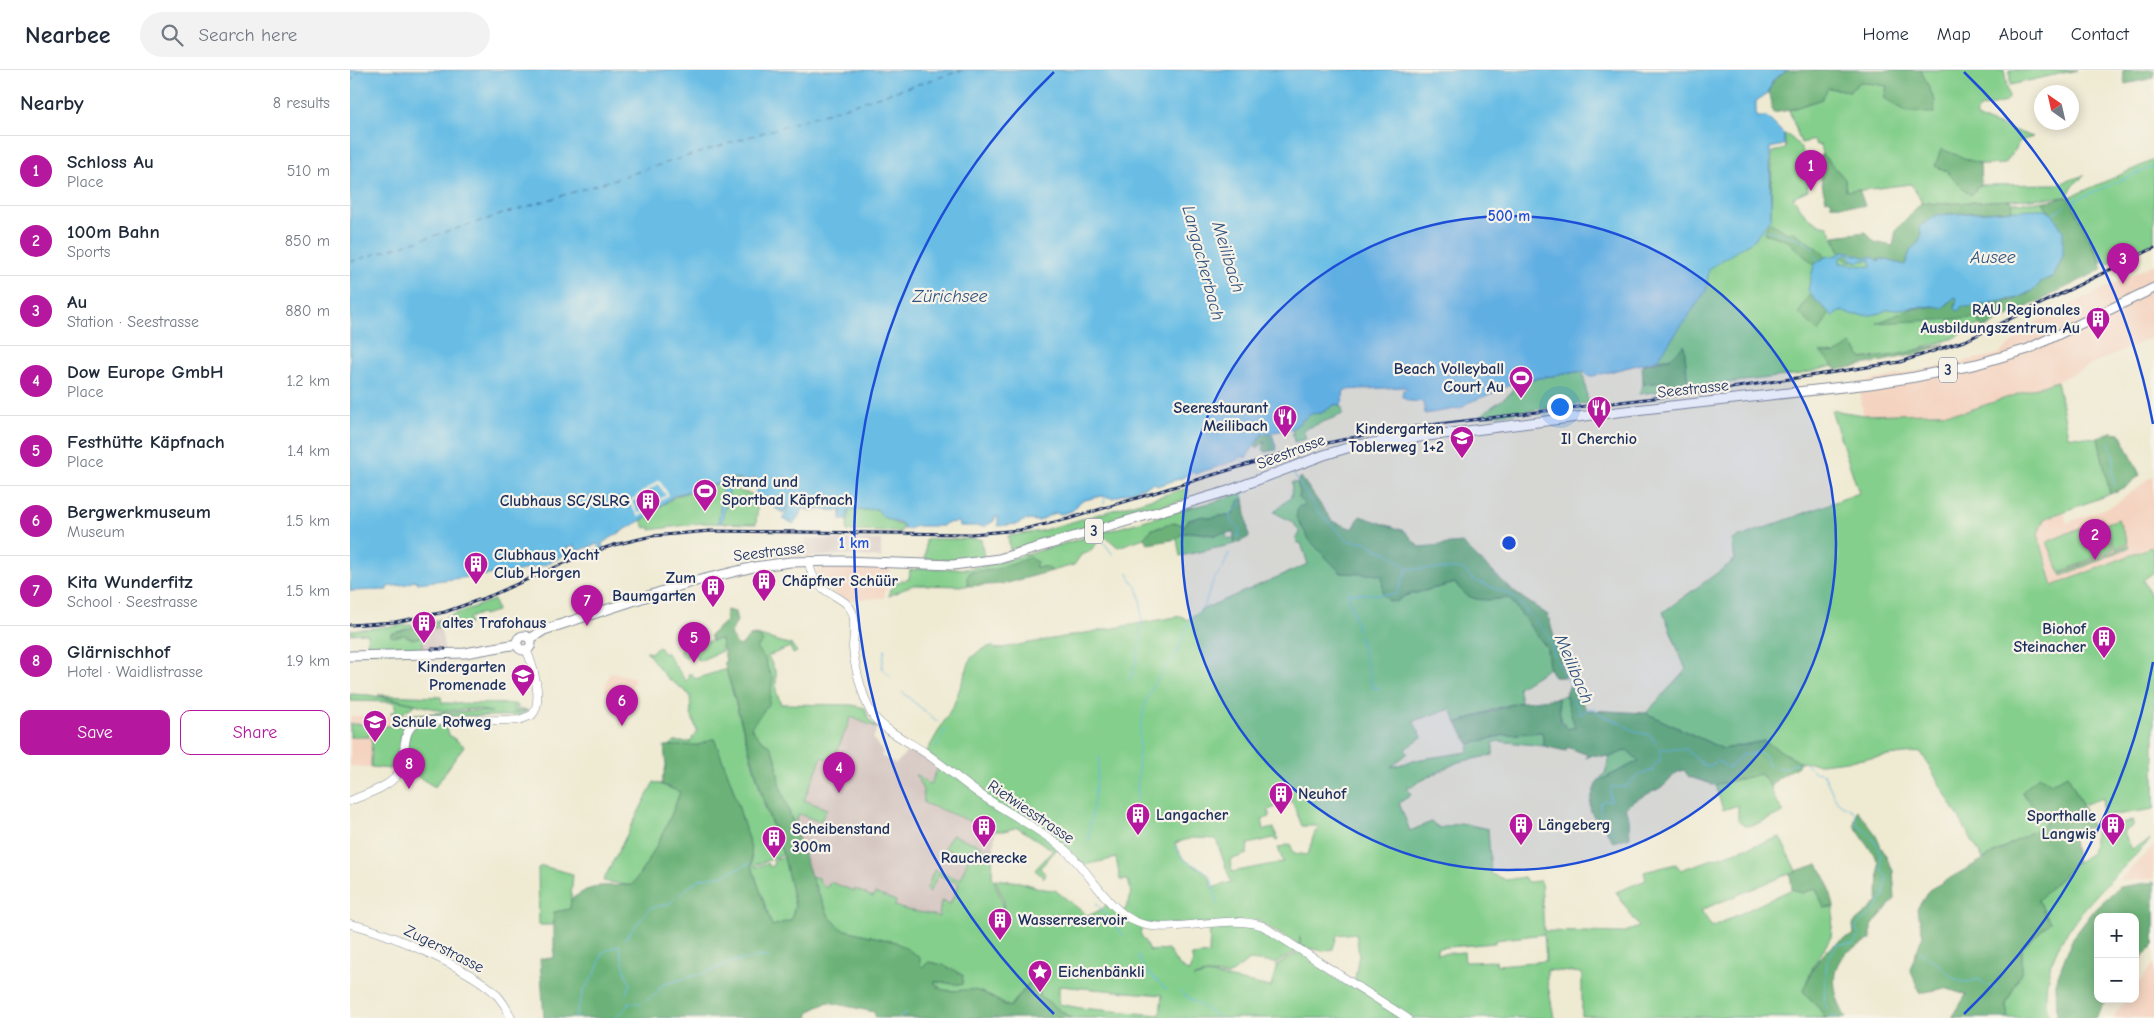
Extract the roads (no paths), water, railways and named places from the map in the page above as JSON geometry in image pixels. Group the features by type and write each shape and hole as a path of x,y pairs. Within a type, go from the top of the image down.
{"main road":[{"name":"Seestrasse","path":"530,639 544,630 730,571 809,561 953,565 983,562 1211,497 1324,454 1358,445 1617,412 1870,384 1977,364 2028,349 2154,288"},
{"name":"Rietwiesstrasse","path":"809,561 817,584 848,606 852,614 854,660 869,708 877,720 926,753 967,786 1064,849 1081,866 1099,889 1130,919 1152,926 1236,922 1263,926 1407,1018"},
{"path":"523,636 530,639 531,645 526,649 520,649 517,644 519,638 523,636"},
{"path":"350,656 466,653 517,644"},
{"path":"350,801 388,783 398,775 408,732 418,721 519,720 532,715 538,700 532,663 526,649"},
{"name":"Zugerstrasse","path":"350,924 394,939 474,979 500,999 511,1018"}],"water":[{"name":"Zürichsee","path":"350,70 1788,70 1773,80 1768,93 1756,101 1756,117 1767,117 1784,134 1784,145 1770,148 1771,217 1755,239 1709,269 1706,291 1657,360 1589,377 1583,371 1514,382 1499,391 1467,403 1462,408 1425,414 1423,402 1408,401 1402,397 1403,390 1407,389 1406,387 1344,390 1342,403 1339,406 1336,404 1321,413 1310,414 1292,429 1262,434 1246,458 1242,456 1235,461 1195,474 1192,472 1182,478 1157,486 1155,483 1113,498 1101,496 1081,501 1072,511 1061,514 1054,513 1039,521 1025,520 1017,524 998,526 998,517 995,517 994,521 985,526 960,526 959,522 946,523 943,526 915,526 910,529 903,529 903,525 883,517 877,509 848,511 848,520 841,520 841,511 813,509 812,511 800,507 803,509 794,524 783,519 789,504 783,513 756,496 756,489 761,480 753,478 751,481 732,478 721,524 718,523 724,482 675,495 645,518 602,543 604,553 601,554 598,544 577,551 575,545 564,549 563,556 545,565 514,572 417,583 416,580 407,584 387,587 387,590 350,591"},
{"name":"Ausee","path":"2045,209 2053,215 2063,231 2063,256 2054,276 2042,281 2035,289 2018,298 1968,307 1962,306 1958,311 1955,309 1957,298 1955,297 1943,308 1934,306 1886,310 1877,314 1864,315 1842,311 1833,316 1814,299 1808,290 1814,265 1825,257 1838,255 1841,251 1851,252 1854,255 1863,257 1873,257 1878,261 1883,259 1905,265 1911,249 1919,242 1922,235 1919,227 1937,215","holes":["1849,253 1851,256 1849,258 1857,262 1870,259 1872,267 1840,263 1840,257"]}],"waterway":[{"path":"2073,201 2154,166"},
{"path":"2053,215 2065,206"},
{"path":"1762,229 1798,239 1810,245 1814,250"},
{"path":"1815,254 1818,262"},
{"name":"Meilibach","path":"1270,433 1276,451"},
{"path":"2109,442 2114,460 2112,475 2115,487"},
{"name":"Langacherbach","path":"1241,457 1243,463"},
{"name":"Meilibach","path":"1279,459 1284,465"},
{"name":"Meilibach","path":"1292,472 1317,511 1349,541 1367,542 1376,549 1388,553 1408,569 1463,569 1473,580 1512,595 1549,636 1555,658 1575,693 1573,703 1578,706 1579,715 1589,709 1595,709 1631,729 1650,735 1660,749 1686,749 1702,764 1709,766 1718,761 1729,768 1744,753 1750,755 1757,752 1764,754 1768,764 1783,769 1797,763"},
{"name":"Langacherbach","path":"1238,537 1240,530 1232,522 1230,514 1241,505 1241,494 1249,490"},
{"path":"1104,504 1105,497"},
{"path":"1103,535 1103,541 1113,555"},
{"name":"Langacherbach","path":"1191,619 1204,606 1214,579 1222,570 1229,553"},
{"path":"1380,688 1373,688 1348,593 1396,595 1407,570"},
{"path":"1128,573 1139,593 1142,615 1139,648 1130,681"},
{"name":"Langacherbach","path":"1137,801 1140,729 1145,704 1152,687 1177,653 1189,622"},
{"path":"885,649 882,668 891,677"},
{"path":"902,692 938,722"},
{"path":"935,748 946,729"},
{"path":"1611,833 1608,821 1599,810 1600,804 1603,801 1611,801 1610,791 1613,786 1624,788 1641,773 1653,771 1653,766 1660,761 1660,749"},
{"path":"1088,841 1100,756"},
{"name":"Meilibach","path":"1805,764 1815,772 1824,774 1839,803 1853,811 1857,818 1857,825 1873,839 1879,849 1881,869 1887,877 1884,896 1876,909 1861,921 1855,929 1860,934 1853,944 1837,944 1827,961 1824,1003 1828,1009"},
{"name":"Langacherbach","path":"1176,846 1187,862 1203,869 1211,878 1218,905"},
{"path":"679,895 699,879 724,875 750,863"},
{"path":"624,940 650,908 669,904 674,899"},
{"path":"1096,903 1123,935"},
{"path":"575,1018 584,990 596,972 603,952 619,945 626,975 631,984 626,993"},
{"path":"1920,952 1937,963 1955,979 1965,982 1979,979 1984,984 1998,988"},
{"path":"750,959 760,956 769,958"},
{"path":"1138,956 1144,969 1168,991"},
{"path":"701,974 742,959 748,959"},
{"path":"646,1001 654,996 662,985 697,975"},
{"path":"1180,991 1220,1018"},
{"path":"616,1018 630,1003 642,1003"},
{"path":"900,1018 906,1012"},
{"name":"Meilibach","path":"1830,1015 1837,1018"}],"railway":[{"path":"350,625 395,622 445,612 490,596 583,555 652,536 710,531 971,534 1020,530 1068,519 1295,450 1388,430 1712,391 1900,362 1967,340 2154,248"},
{"path":"432,649 445,649"}],"place":[{"name":"Schloss Au","path":"1811,191"},
{"name":"Au","path":"2123,284"},
{"name":"RAU Regionales Ausbildungszentrum Au","path":"2098,340"},
{"name":"Beach Volleyball Court Au","path":"1521,399"},
{"name":"Il Cherchio","path":"1599,429"},
{"name":"Seerestaurant Meilibach","path":"1285,438"},
{"name":"Kindergarten Toblerweg 1+2","path":"1462,459"},
{"name":"Strand und Sportbad Käpfnach","path":"705,512"},
{"name":"Clubhaus SC/SLRG","path":"648,522"},
{"name":"100m Bahn","path":"2095,560"},
{"name":"Clubhaus Yacht Club Horgen","path":"476,585"},
{"name":"Chäpfner Schüür","path":"764,602"},
{"name":"Zum Baumgarten","path":"713,608"},
{"name":"Kita Wunderfitz","path":"587,626"},
{"name":"altes Trafohaus","path":"424,644"},
{"name":"Biohof Steinacher","path":"2104,659"},
{"name":"Festhütte Käpfnach","path":"694,663"},
{"name":"Kindergarten Promenade","path":"523,697"},
{"name":"Bergwerkmuseum","path":"622,726"},
{"name":"Schule Rotweg","path":"375,743"},
{"name":"Glärnischhof","path":"409,789"},
{"name":"Dow Europe GmbH","path":"839,793"},
{"name":"Neuhof","path":"1281,815"},
{"name":"Langacher","path":"1138,836"},
{"name":"Längeberg","path":"1521,846"},
{"name":"Sporthalle Langwis","path":"2113,846"},
{"name":"Raucherecke","path":"984,848"},
{"name":"Scheibenstand 300m","path":"774,859"},
{"name":"Wasserreservoir","path":"1000,941"},
{"name":"Eichenbänkli","path":"1040,993"}]}
